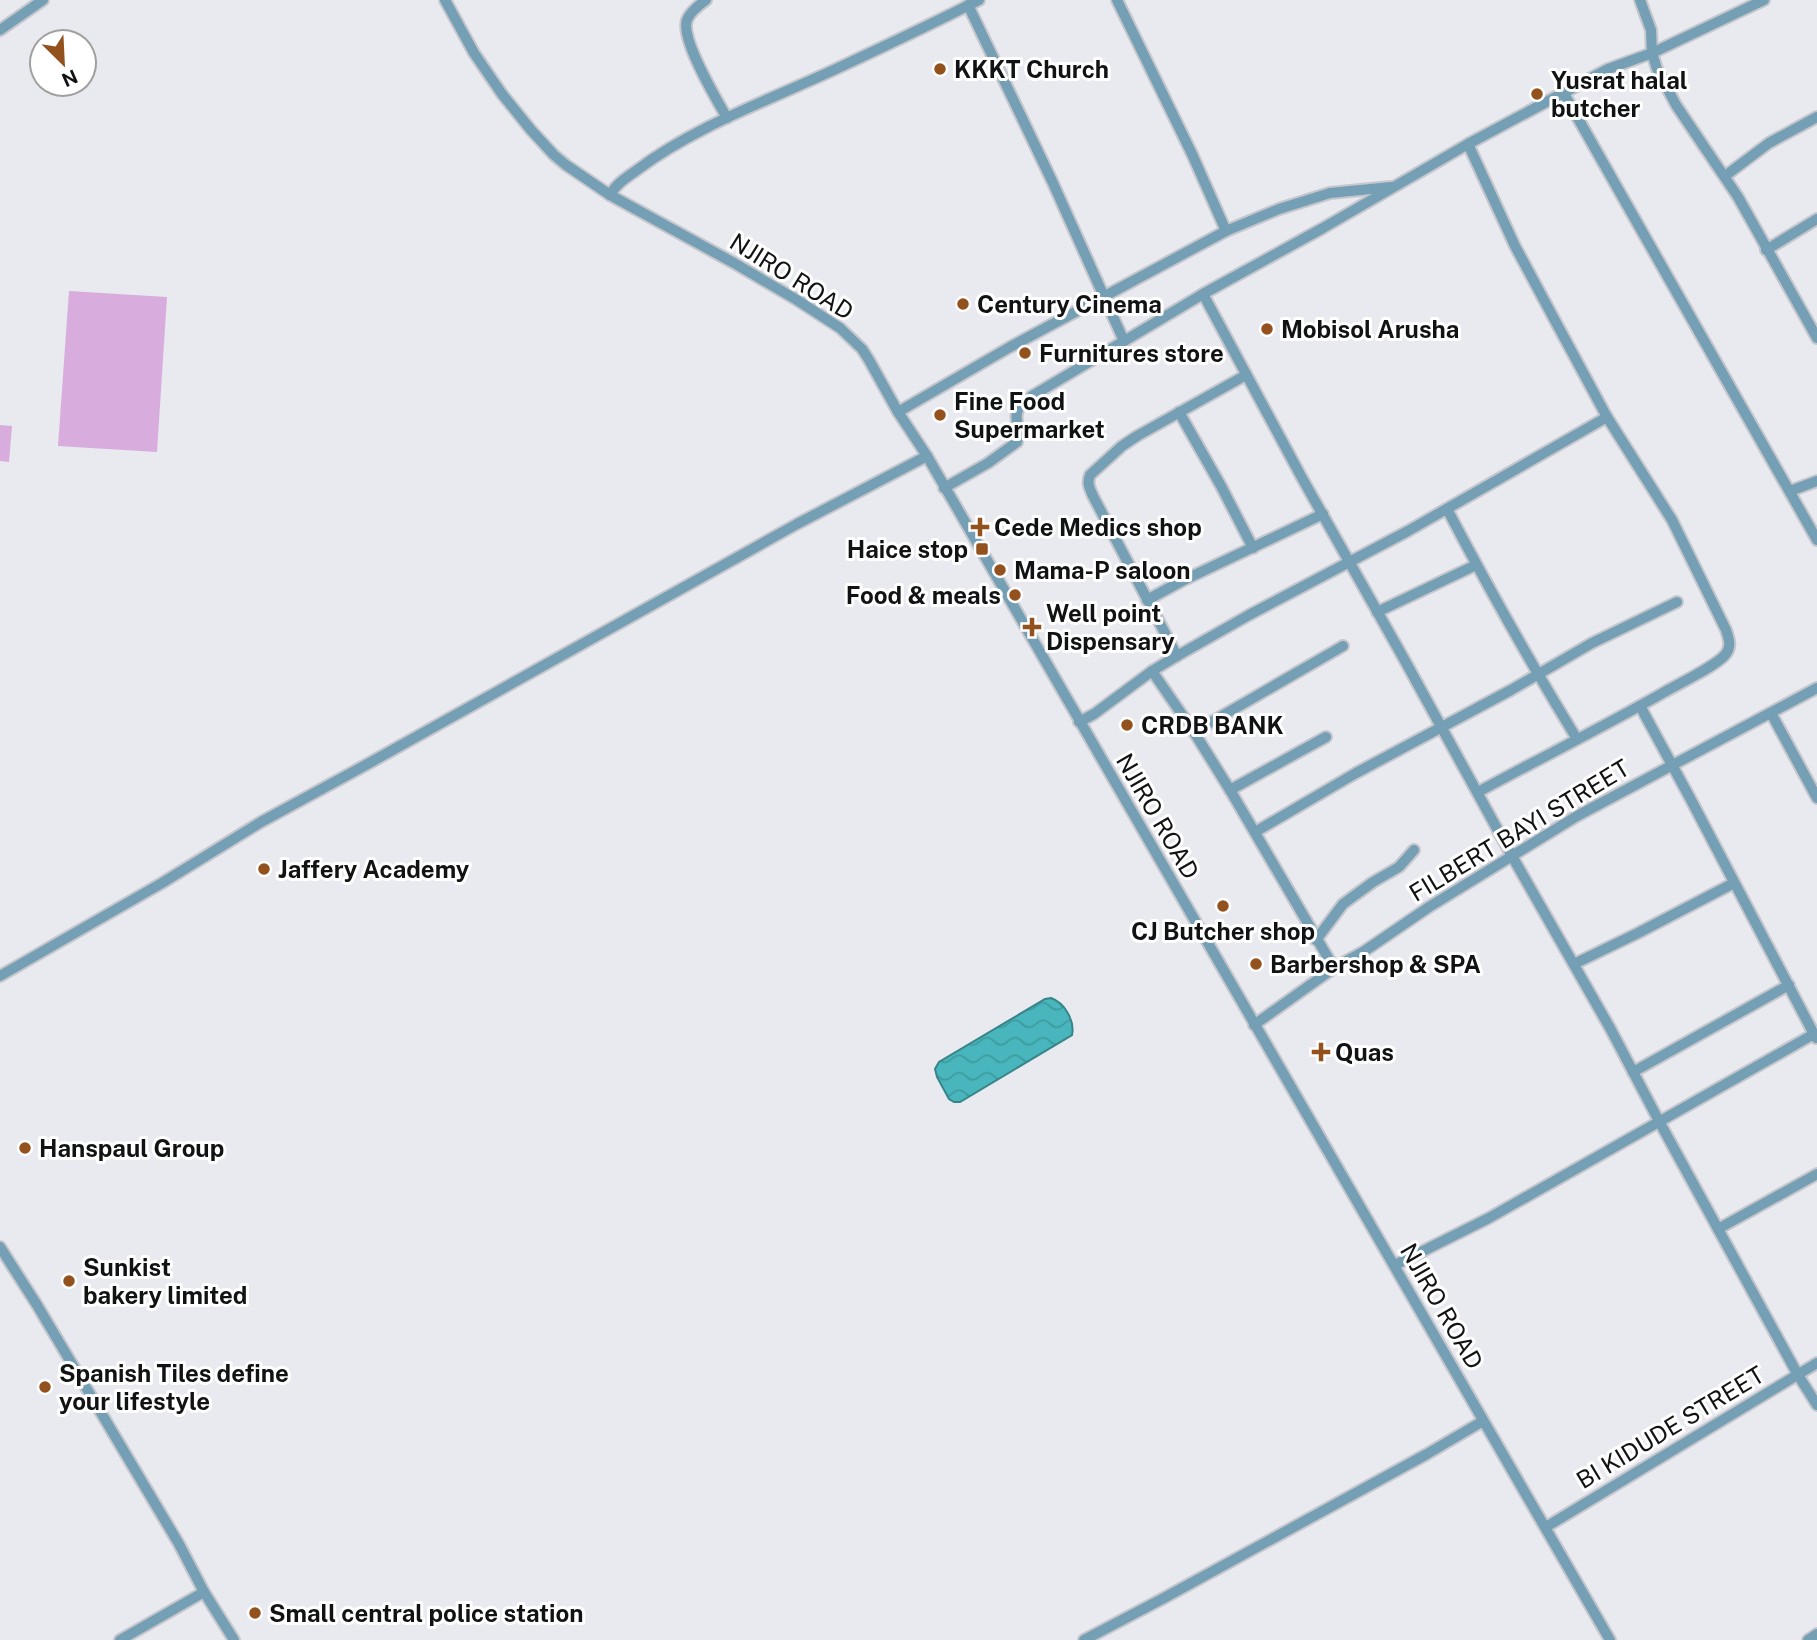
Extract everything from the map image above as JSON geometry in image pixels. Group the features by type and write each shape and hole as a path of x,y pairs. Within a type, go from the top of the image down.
{"street":[{"path":"0,30 43,0"},
{"name":"NJIRO ROAD","path":"446,0 474,53 521,118 566,165 610,195 734,263 841,328 862,349 927,456 1610,1640"},
{"path":"706,0 693,11 687,21 686,35 727,118"},
{"path":"1117,0 1192,154 1226,232"},
{"path":"1640,0 1651,30 1651,53 1657,69 1676,105 1726,177 1751,219 1817,338"},
{"path":"944,488 988,463 1017,442 1020,432 1016,413 1032,396 1124,341 1563,92 1608,69 1651,53 1764,0"},
{"path":"610,195 614,188 658,155 727,118 897,41 973,3 1124,341"},
{"path":"1563,92 1817,540"},
{"path":"1726,177 1769,143 1817,117"},
{"path":"1468,144 1519,254 1607,417 1672,520 1726,630 1730,644 1729,650 1719,660 1640,706 1478,792"},
{"path":"898,412 1010,346 1226,232 1279,209 1330,194 1395,187"},
{"path":"1766,250 1817,219"},
{"path":"1203,294 1512,856 1610,1028 1798,1375 1817,1405"},
{"path":"1177,656 1088,484 1090,475 1122,446 1246,375"},
{"path":"1179,412 1253,548"},
{"path":"1079,722 1177,656 1447,509 1607,417"},
{"path":"0,976 162,883 261,822 797,524 927,456"},
{"path":"1790,491 1817,481"},
{"path":"1447,509 1538,675 1577,739"},
{"path":"1147,600 1323,514"},
{"path":"1377,612 1476,565"},
{"path":"1255,832 1592,643 1677,602"},
{"path":"1194,732 1343,646"},
{"path":"1152,671 1230,790 1334,968"},
{"name":"FILBERT BAYI STREET","path":"1254,1025 1334,968 1363,952 1472,879 1598,804 1817,688"},
{"path":"1395,1265 1489,1218 1815,1038 1640,706"},
{"path":"1771,713 1817,798"},
{"path":"1230,790 1325,737"},
{"path":"1316,940 1342,904 1399,867 1414,850"},
{"path":"1574,964 1734,883"},
{"path":"1633,1072 1789,985"},
{"path":"1718,1229 1817,1174"},
{"path":"0,1247 37,1305 234,1640"},
{"name":"BI KIDUDE STREET","path":"1546,1527 1817,1363"},
{"path":"1084,1640 1483,1421"},
{"path":"120,1640 204,1592"},
{"path":"1808,1640 1817,1634"}],"shaded area":[{"path":"69,291 167,297 157,452 58,446"},
{"path":"0,425 12,426 9,462 0,461"}],"water":[{"path":"1051,998 1061,1004 1068,1013 1072,1035 960,1102 949,1099 937,1077 935,1069 939,1062 1045,999"}],"place":[{"name":"KKKT Church","path":"940,69"},
{"name":"Yusrat halal butcher","path":"1537,94"},
{"name":"Century Cinema","path":"963,304"},
{"name":"Mobisol Arusha","path":"1267,329"},
{"name":"Furnitures store","path":"1025,353"},
{"name":"Fine Food Supermarket","path":"940,415"},
{"name":"Cede Medics shop","path":"980,527"},
{"name":"Haice stop","path":"982,549"},
{"name":"Mama-P saloon","path":"1000,570"},
{"name":"Food & meals","path":"1015,595"},
{"name":"Well point Dispensary","path":"1032,627"},
{"name":"CRDB BANK","path":"1127,725"},
{"name":"Jaffery Academy","path":"264,869"},
{"name":"CJ Butcher shop","path":"1223,906"},
{"name":"Barbershop & SPA","path":"1256,964"},
{"name":"Quas","path":"1321,1052"},
{"name":"Hanspaul Group","path":"25,1148"},
{"name":"Sunkist bakery limited","path":"69,1281"},
{"name":"Spanish Tiles define your lifestyle","path":"45,1387"},
{"name":"Small central police station","path":"255,1613"}]}
